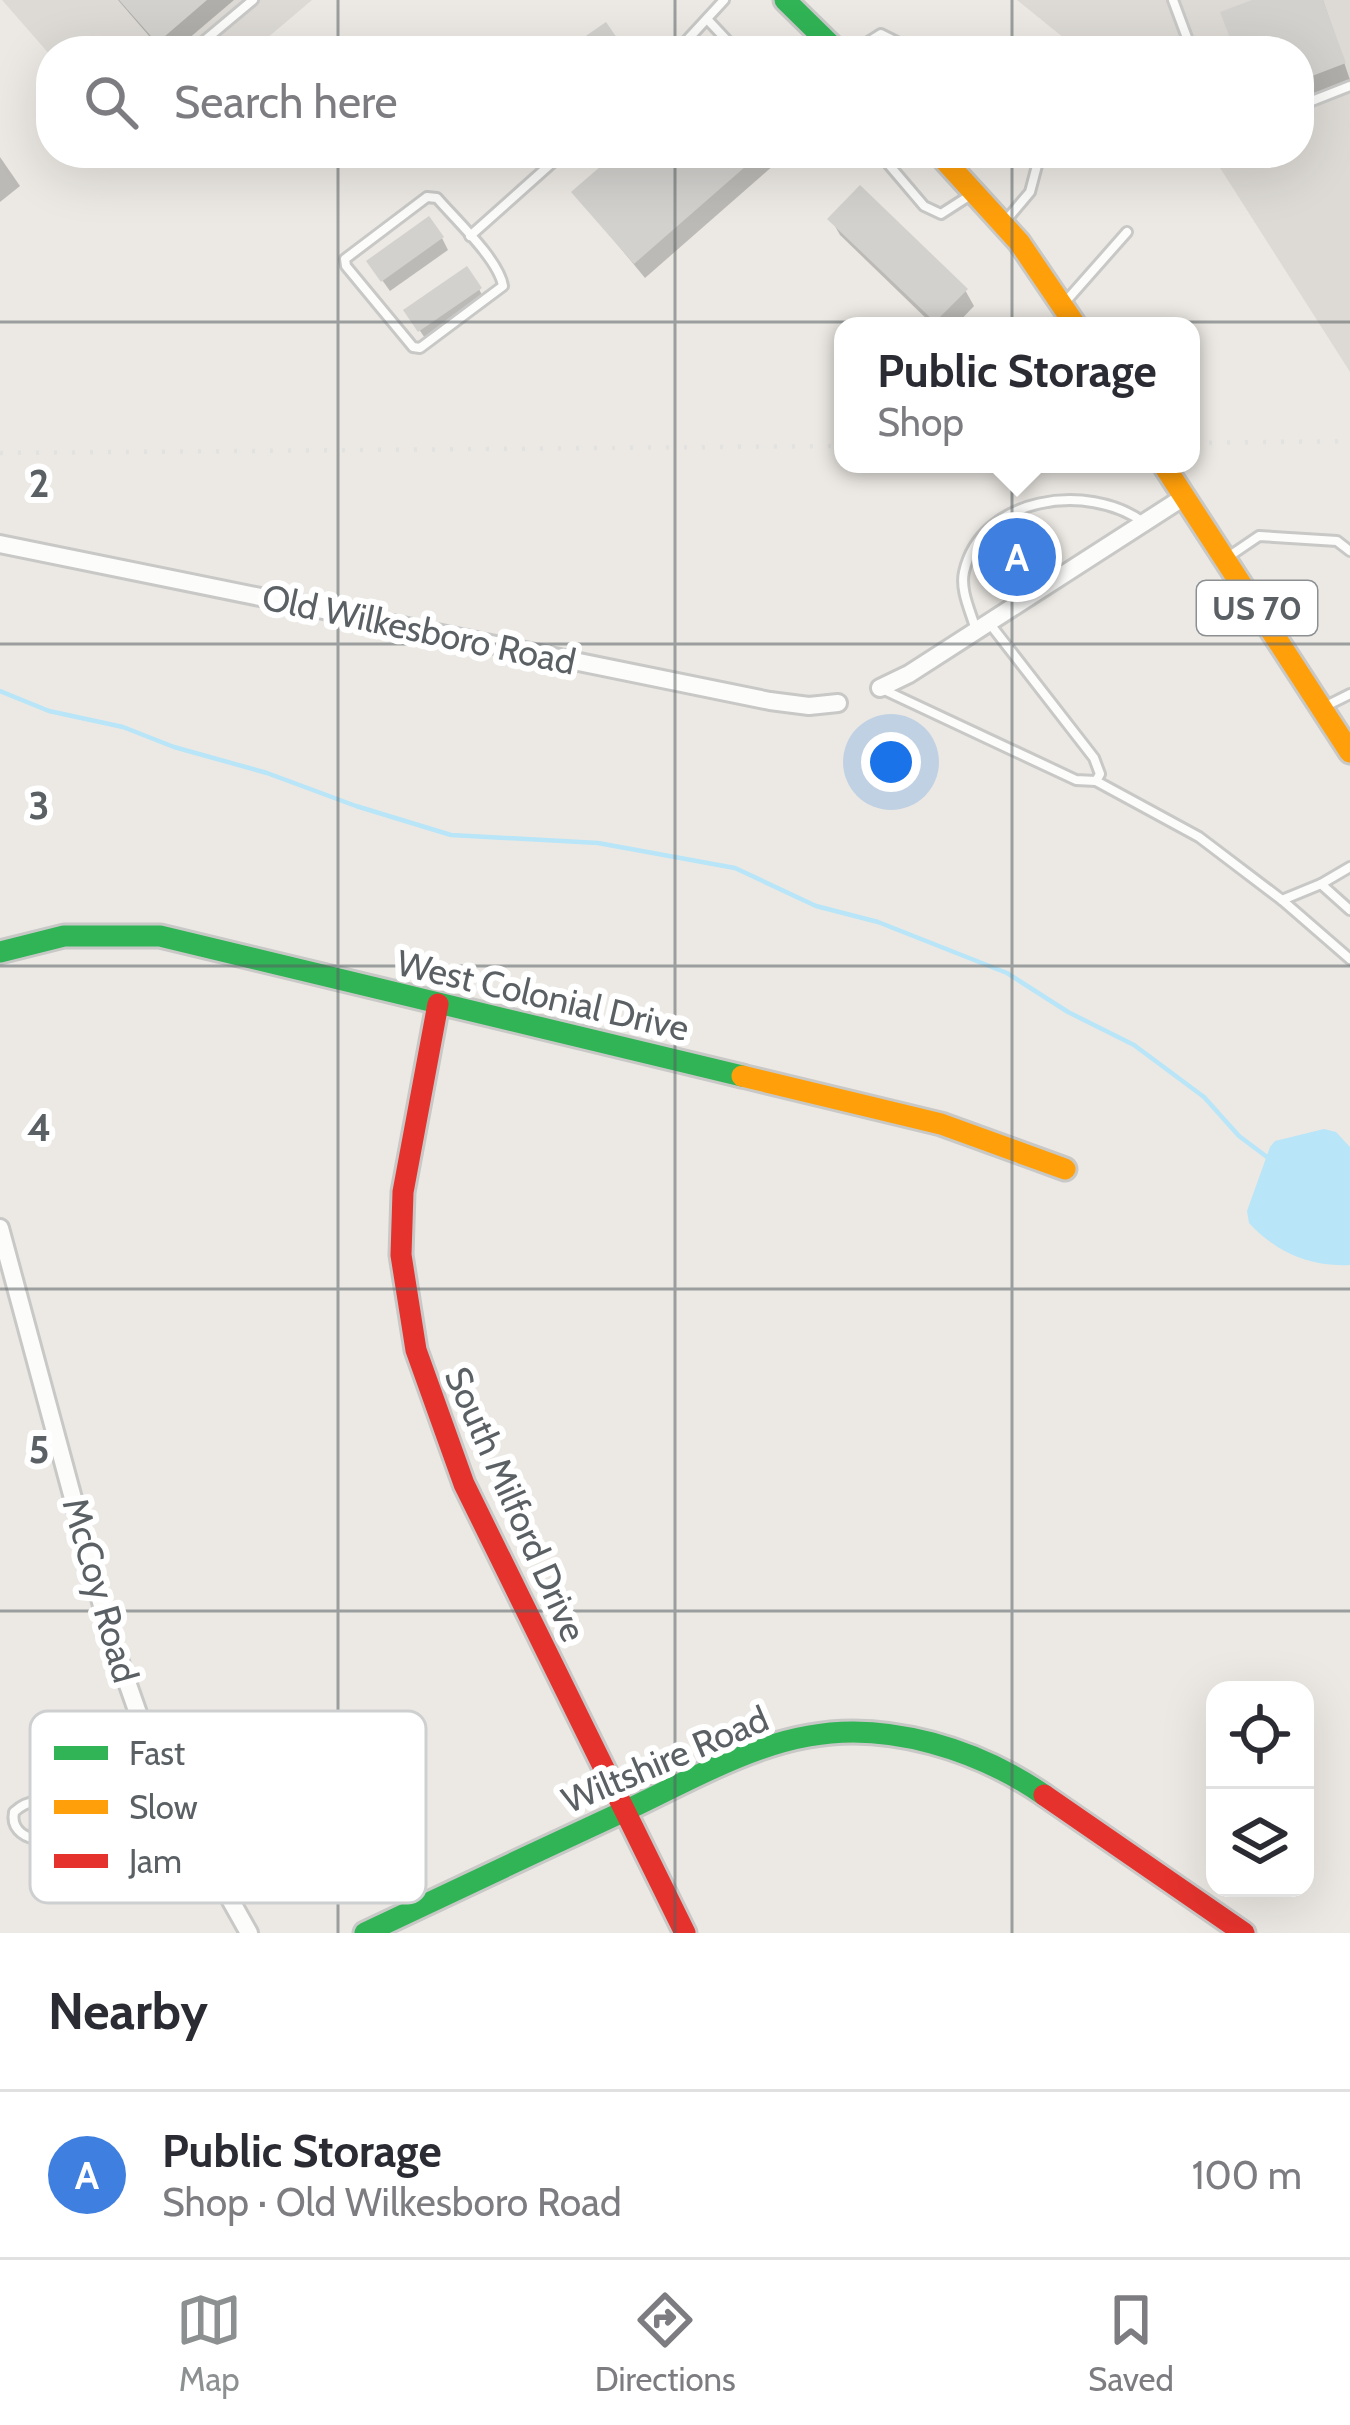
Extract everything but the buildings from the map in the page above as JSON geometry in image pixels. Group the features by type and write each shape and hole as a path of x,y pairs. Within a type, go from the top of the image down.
{"main road":[{"path":"785,0 822,36"},
{"path":"952,168 1003,224 1070,317"},
{"name":"US 70","path":"1169,473 1350,752"},
{"name":"West Colonial Drive","path":"0,952 64,936 160,936 941,1124 1065,1169"},
{"name":"South Milford Drive","path":"438,1004 401,1180 401,1255 417,1361 431,1411 685,1933"},
{"name":"Wiltshire Road","path":"365,1933 736,1757 811,1735 895,1734 979,1760 1036,1790 1244,1933"}],"street":[{"path":"880,688 1184,497"},
{"name":"Old Wilkesboro Road","path":"0,544 770,701 809,706 838,703"},
{"name":"McCoy Road","path":"0,1228 108,1628 137,1711"},
{"name":"McCoy Road","path":"232,1903 249,1933"}],"lane":[{"path":"210,36 253,0"},
{"path":"691,36 724,0"},
{"path":"1173,0 1186,36"},
{"path":"707,19 723,36"},
{"path":"1314,100 1350,86"},
{"path":"470,236 546,168"},
{"path":"892,168 924,206 941,214 975,192"},
{"path":"1003,224 1030,192 1036,168"},
{"path":"427,197 436,197 470,236 502,277 503,286 421,348 413,347 346,266 345,259 427,197"},
{"path":"1062,306 1127,232"},
{"path":"1096,781 1100,774 1094,758 982,627 963,579 972,554 991,526 1022,508 1062,501 1107,503 1144,523"},
{"path":"1225,559 1259,536 1337,541 1350,551"},
{"path":"880,688 1076,780 1096,781 1199,837 1350,959"},
{"path":"1322,708 1350,694"},
{"path":"1282,900 1350,867"},
{"path":"1321,884 1350,910"},
{"path":"30,1802 14,1812 12,1821 30,1838"}],"shaded area":[{"path":"2,0 312,0 270,36 36,39"},
{"path":"1017,0 1350,0 1350,372 1220,168 1314,168 1314,36 1061,36"}],"water":[{"path":"1324,1129 1336,1132 1350,1147 1350,1265 1321,1264 1295,1256 1249,1223 1247,1211 1270,1147 1275,1141"}],"waterway":[{"path":"0,691 49,711 123,727 451,835 598,843 735,868 816,906 878,922 1007,973 1068,1012 1134,1045 1204,1097 1239,1136 1267,1157"}],"railway":[{"path":"1200,443 1350,441"},
{"path":"0,453 834,446"}],"traffic: fast":[{"path":"785,0 822,36"},
{"path":"0,952 64,936 160,936 742,1076"},
{"path":"365,1933 718,1766 809,1736 870,1733 932,1743 991,1765 1044,1795"}],"traffic: slow":[{"path":"952,168 1019,242 1070,317"},
{"path":"1169,473 1350,752"},
{"path":"742,1076 941,1124 1065,1169"}],"traffic: jam":[{"path":"438,1004 403,1192 401,1255 416,1350 464,1484 685,1933"},
{"path":"1044,1795 1244,1933"}],"place":[{"name":"Public Storage","path":"1017,557"}]}
